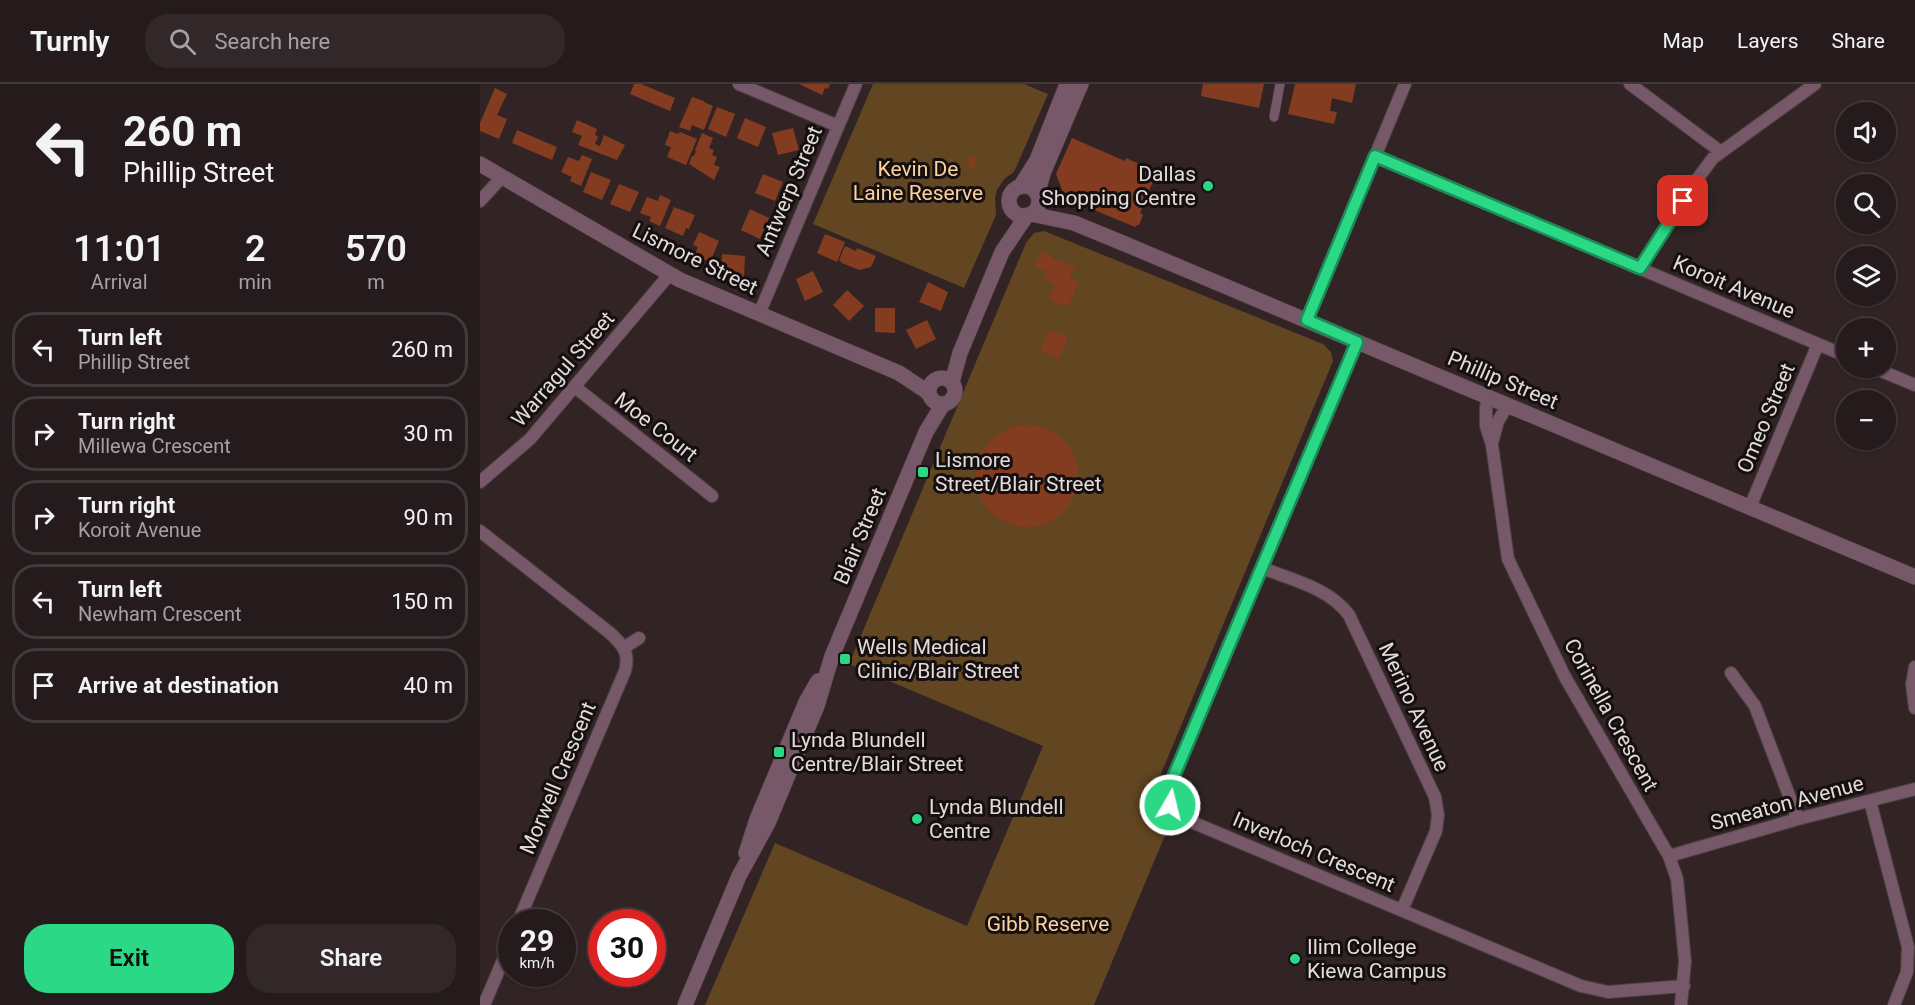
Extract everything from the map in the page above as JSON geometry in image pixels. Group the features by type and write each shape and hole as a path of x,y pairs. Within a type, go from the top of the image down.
{"street":[{"path":"739,84 838,126"},
{"name":"Antwerp Street","path":"759,314 856,84"},
{"path":"1066,84 1036,160 1020,187 1010,195 1011,209 1018,214 1029,215 1037,208 1044,171 1081,84"},
{"path":"1274,117 1280,84"},
{"path":"1307,320 1405,84"},
{"path":"1630,84 1721,152"},
{"path":"1640,268 1709,163 1815,84"},
{"name":"Koroit Avenue","path":"1375,156 1836,352"},
{"name":"Lismore Street","path":"480,164 669,274 938,390"},
{"path":"480,201 502,177"},
{"path":"1020,187 1030,188 1038,197"},
{"name":"Phillip Street","path":"1038,197 1074,223"},
{"name":"Blair Street","path":"685,1005 740,876 752,830 806,702 832,656 926,432 938,390 960,353 1002,252 1011,209"},
{"name":"Phillip Street","path":"1029,215 1074,223 1915,577"},
{"name":"Blair Street","path":"1002,252 1029,215"},
{"name":"Warragul Street","path":"480,482 530,439 669,274"},
{"name":"Inverloch Crescent","path":"1357,342 1173,778 1169,794 1170,805 1187,820 1590,989 1620,991 1684,986"},
{"name":"Omeo Street","path":"1750,507 1818,344"},
{"path":"1896,377 1915,385"},
{"name":"Moe Court","path":"575,387 712,496"},
{"name":"Corinella Crescent","path":"1489,398 1485,416 1492,445 1508,559 1565,677 1669,856 1677,879 1685,961 1681,1005"},
{"name":"Corinella Crescent","path":"1492,445 1498,421 1508,405"},
{"path":"480,531 625,647 639,638"},
{"name":"Merino Avenue","path":"1262,568 1328,594 1349,615 1435,797 1438,815 1436,831 1402,910"},
{"name":"Morwell Crescent","path":"524,909 625,671 625,647"},
{"path":"1915,667 1912,684 1915,708"},
{"path":"1731,673 1755,706 1798,819"},
{"name":"Smeaton Avenue","path":"1669,856 1798,819 1915,789"},
{"path":"1870,801 1908,947 1907,972 1894,1005"},
{"path":"484,1005 498,972"}],"green space":[{"name":"Kevin De Laine Reserve","path":"873,84 1024,84 1048,94 1014,172 1004,179 997,190 996,215 964,288 813,224"},
{"name":"Gibb Reserve","path":"1044,231 1323,344 1331,352 1333,361 1153,793 1157,811 1168,828 1094,1005 705,1005 775,843 967,926 1043,746 849,664 1026,243 1034,233"}],"building":[{"path":"634,84 641,84 675,98 670,111 630,94"},
{"path":"799,84 830,84 822,95"},
{"path":"1203,84 1264,84 1259,108 1201,96"},
{"path":"1295,84 1356,84 1352,103 1332,98 1330,111 1337,112 1334,124 1288,114"},
{"path":"495,88 507,94 497,115 507,119 499,139 480,131 480,123"},
{"path":"692,97 713,106 704,130 692,125 690,131 679,127"},
{"path":"717,107 735,114 726,137 708,129"},
{"path":"745,118 766,127 758,147 737,138"},
{"path":"577,120 597,129 595,135 598,137 595,144 600,146 604,135 625,145 617,160 578,145 582,136 572,132"},
{"path":"793,128 799,150 778,155 772,133"},
{"path":"517,130 557,147 552,160 512,143"},
{"path":"670,131 678,134 680,132 697,139 686,165 667,157 671,147 665,145"},
{"path":"702,133 713,138 709,148 714,150 712,155 717,157 714,165 720,167 714,180 689,164"},
{"path":"1072,138 1155,171 1156,174 1140,213 1143,215 1139,225 1135,227 1065,198 1056,174"},
{"path":"582,155 592,159 581,186 570,181 572,177 561,172 568,157 579,161"},
{"path":"972,155 978,158 972,169 966,165"},
{"path":"591,172 611,180 602,200 583,192"},
{"path":"763,174 783,182 775,201 755,193"},
{"path":"619,184 639,192 630,212 610,204"},
{"path":"660,195 671,200 660,226 649,221 651,217 640,213 647,197 658,201"},
{"path":"674,207 695,215 683,236 665,228"},
{"path":"750,209 769,218 760,239 741,230"},
{"path":"699,232 719,241 710,262 694,256 698,247 693,245"},
{"path":"825,234 845,242 837,262 817,253"},
{"path":"845,246 876,256 871,267 859,270 842,263 839,260"},
{"path":"1042,252 1053,256 1052,259 1075,266 1069,278 1079,282 1068,307 1049,299 1055,284 1043,279 1046,272 1035,267"},
{"path":"722,254 745,256 744,277 721,276"},
{"path":"813,271 823,292 805,301 796,279"},
{"path":"928,282 948,292 941,311 919,302"},
{"path":"847,290 864,306 849,321 833,305"},
{"path":"875,308 895,308 895,333 875,332"},
{"path":"927,320 936,339 916,349 906,330"},
{"path":"1050,330 1068,338 1059,359 1040,351"},
{"path":"1027,425 1047,429 1063,440 1074,456 1078,476 1074,496 1063,512 1047,523 1027,527 1007,523 991,512 980,496 976,476 980,456 991,440 1007,429"}],"place":[{"name":"Dallas Shopping Centre","path":"1208,186"},
{"name":"Lismore Street/Blair Street","path":"923,472"},
{"name":"Wells Medical Clinic/Blair Street","path":"845,659"},
{"name":"Lynda Blundell Centre/Blair Street","path":"779,752"},
{"name":"Lynda Blundell Centre","path":"917,819"},
{"name":"Ilim College Kiewa Campus","path":"1295,959"}],"route":[{"path":"1170,805 1169,794 1173,778 1357,342 1307,320 1375,156 1640,268 1683,201"}]}
